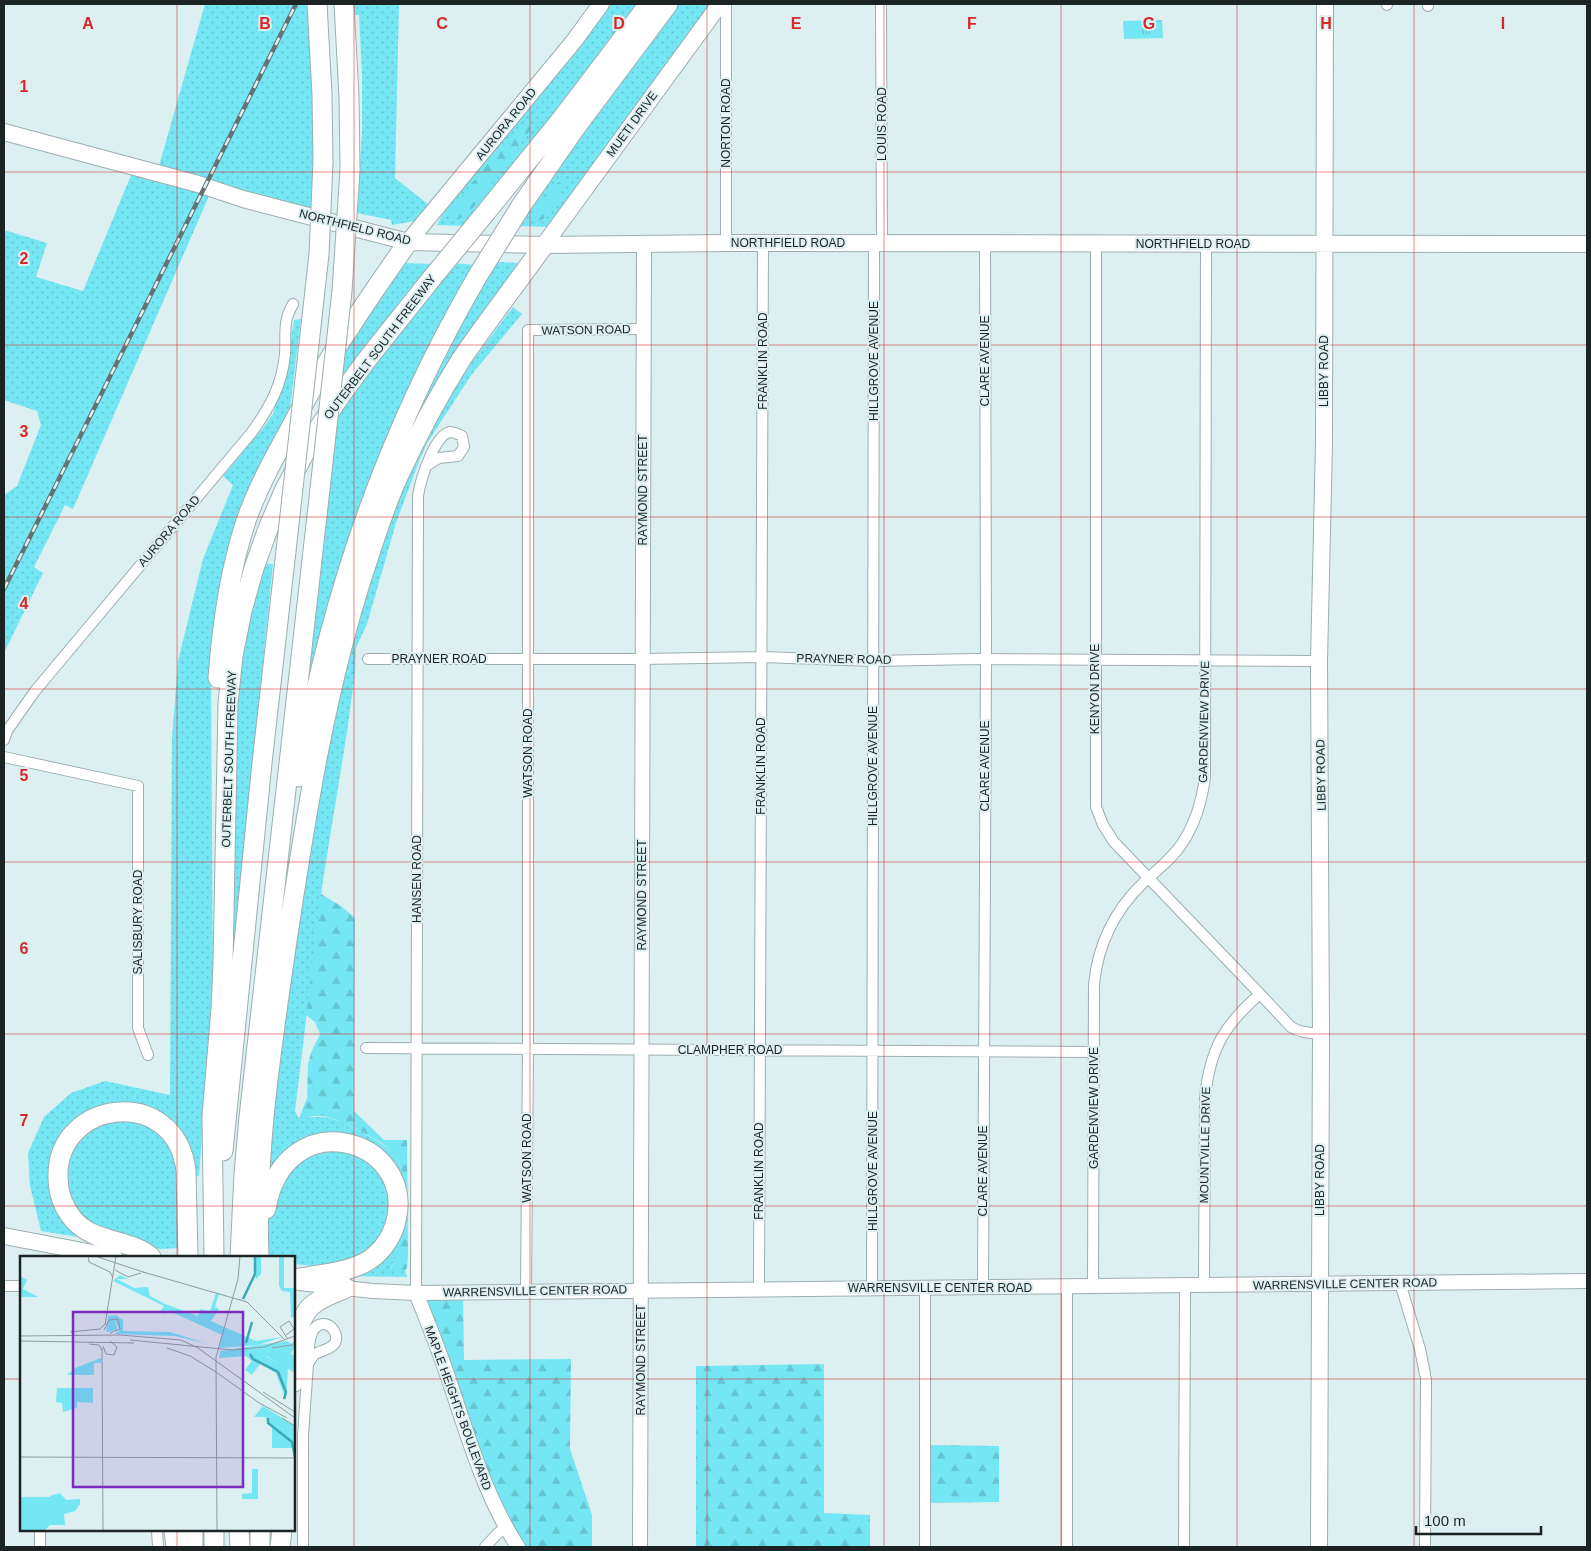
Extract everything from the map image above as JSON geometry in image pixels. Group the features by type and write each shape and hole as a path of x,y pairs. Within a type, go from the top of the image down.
{"highway":[{"name":"OUTERBELT SOUTH FREEWAY","path":"214,1256 263,754 318,262 323,162 317,4"},
{"path":"240,1256 246,1150 342,291 350,170 344,4"},
{"path":"347,54 354,14 353,4"},
{"name":"OUTERBELT SOUTH FREEWAY","path":"214,1256 212,1116 223,986 228,703 233,656 246,597 269,526 294,472 327,414 369,357 560,121 649,4"},
{"path":"273,916 312,708 330,626 372,498 403,421 451,323 520,206 576,127 668,4"},
{"path":"226,803 217,740 221,644 226,602 234,562 247,520 264,479 308,397 351,325 408,242"},
{"path":"259,1256 258,1226 262,1148 279,998 296,880 324,723 334,675 349,621 377,531 397,479 421,430 462,358 544,245"},
{"path":"149,1256 135,1248 100,1238 84,1229 66,1210 61,1197 58,1186 59,1162 67,1142 82,1126 104,1114 130,1112 143,1114 166,1128 181,1146 185,1158 186,1171 188,1256"},
{"path":"259,1256 267,1200 277,1174 291,1157 308,1146 329,1142 354,1145 372,1154 383,1164 395,1187 398,1200 397,1216 391,1236 380,1251 364,1263 295,1281"},
{"path":"295,1372 299,1331 305,1314 317,1302 346,1288"},
{"path":"174,1531 176,1547"},
{"path":"193,1531 193,1547"},
{"path":"214,1531 214,1547"},
{"path":"240,1531 240,1547"},
{"path":"260,1531 260,1547"},
{"path":"280,1547 282,1531"}],"main road":[{"name":"AURORA ROAD","path":"408,242 574,41 601,4"},
{"name":"MUETI DRIVE","path":"544,245 720,4"},
{"name":"LIBBY ROAD","path":"1319,1547 1320,661 1326,244 1325,4"},
{"name":"NORTHFIELD ROAD","path":"4,132 198,184 243,199 408,242 544,245 726,243 1587,244"},
{"path":"4,1236 105,1256"}],"street":[{"name":"NORTON ROAD","path":"726,4 726,243"},
{"name":"LOUIS ROAD","path":"878,243 881,4"},
{"name":"FRANKLIN ROAD","path":"759,1288 763,243"},
{"name":"HILLGROVE AVENUE","path":"872,1288 873,661 878,243"},
{"name":"KENYON DRIVE","path":"1096,243 1096,807 1103,825 1114,842 1291,1027 1296,1031 1321,1034"},
{"name":"RAYMOND STREET","path":"640,1547 644,244"},
{"name":"CLARE AVENUE","path":"983,1288 986,659 985,244"},
{"name":"GARDENVIEW DRIVE","path":"1093,1286 1094,984 1099,954 1110,926 1129,898 1170,858 1183,842 1191,827 1202,795 1206,758 1206,244"},
{"name":"AURORA ROAD","path":"4,740 8,731 35,692 252,432 266,412 275,395 282,374 287,318 294,304"},
{"name":"WATSON ROAD","path":"526,1291 528,330 644,329"},
{"name":"HANSEN ROAD","path":"416,1292 418,496 426,466"},
{"name":"PRAYNER ROAD","path":"368,659 762,657 873,661 986,659 1320,661"},
{"name":"SALISBURY ROAD","path":"4,757 138,786 138,1028 148,1056"},
{"name":"MOUNTVILLE DRIVE","path":"1204,1285 1205,1097 1208,1073 1217,1046 1229,1025 1260,994"},
{"name":"CLAMPHER ROAD","path":"366,1048 1094,1052"},
{"name":"WARRENSVILLE CENTER ROAD","path":"295,1281 346,1288 416,1292 1587,1281"},
{"path":"1400,1284 1418,1342 1425,1377 1425,1547"},
{"path":"1184,1547 1185,1285"},
{"path":"4,1286 20,1286"},
{"path":"1067,1287 1067,1547"},
{"path":"925,1288 925,1547"},
{"name":"MAPLE HEIGHTS BOULEVARD","path":"416,1292 487,1489 506,1528 518,1547"},
{"path":"303,1547 303,1435 308,1364"},
{"path":"485,1547 498,1533 506,1528"},
{"path":"40,1531 40,1547"},
{"path":"157,1531 158,1547"}],"green space":[{"path":"205,4 317,4 324,220 212,189 73,509 65,505 34,567 43,573 4,653 4,495 17,486 41,425 37,411 4,400 4,230 47,243 36,277 83,291 134,168 157,173"},
{"path":"353,4 399,4 395,178 430,206 415,221 392,225 391,220 357,213 362,131 362,75 359,15 354,15"},
{"path":"611,4 637,4 535,137 462,226 437,225 442,215"},
{"path":"679,4 713,4 549,227 518,226 578,138"},
{"path":"1162,20 1163,38 1124,39 1123,21"},
{"path":"527,126 532,127 501,172 471,210 465,216 452,222 450,214 494,155 506,141"},
{"path":"564,179 567,182 546,217 539,221 529,219 548,191"},
{"path":"499,262 519,263 516,275 425,406 422,405 465,318 494,265"},
{"path":"403,263 433,264 342,376 346,344"},
{"path":"454,263 475,265 332,600 305,694 339,407"},
{"path":"513,307 522,314 472,374 427,443 396,523 367,624 356,648 355,673 347,732 323,880 295,1111 299,1119 323,1117 343,1123 377,1140 393,1154 401,1167 406,1195 403,1226 391,1269 405,1270 407,1277 337,1276 382,1255 399,1178 350,1136 267,1174 290,958 335,703 387,521 432,423 474,359"},
{"path":"301,319 288,425 268,457 211,679 213,991 199,1176 192,1176 178,1138 103,1111 53,1175 84,1238 41,1231 30,1186 28,1153 44,1117 71,1093 105,1081 170,1095 172,738 178,661 203,559 233,485 223,476 273,414 286,371 294,320"},
{"path":"263,563 273,564 234,945 229,945 233,727 241,640"},
{"path":"321,894 341,906 355,918 354,1111 384,1140 407,1140 408,1255 407,1268 405,1270 391,1270 403,1221 405,1204 405,1187 402,1171 395,1157 380,1142 335,1120 324,1116 311,1116 298,1121 307,1098 308,1064 320,1034 315,1022 306,1015"},
{"path":"146,1121 181,1159 182,1248 160,1249 128,1243 102,1235 67,1202 64,1190 70,1148 101,1122"},
{"path":"352,1150 381,1172 389,1188 389,1225 370,1254 324,1267 295,1264 295,1256 265,1256 269,1215 285,1172 312,1152"},
{"path":"463,1292 464,1360 571,1359 570,1449 592,1515 592,1547 518,1547 416,1293"},
{"path":"824,1364 824,1513 870,1515 870,1547 696,1547 696,1366"},
{"path":"925,1445 999,1446 999,1502 925,1503"}],"railway":[{"path":"4,589 296,4"}]}
